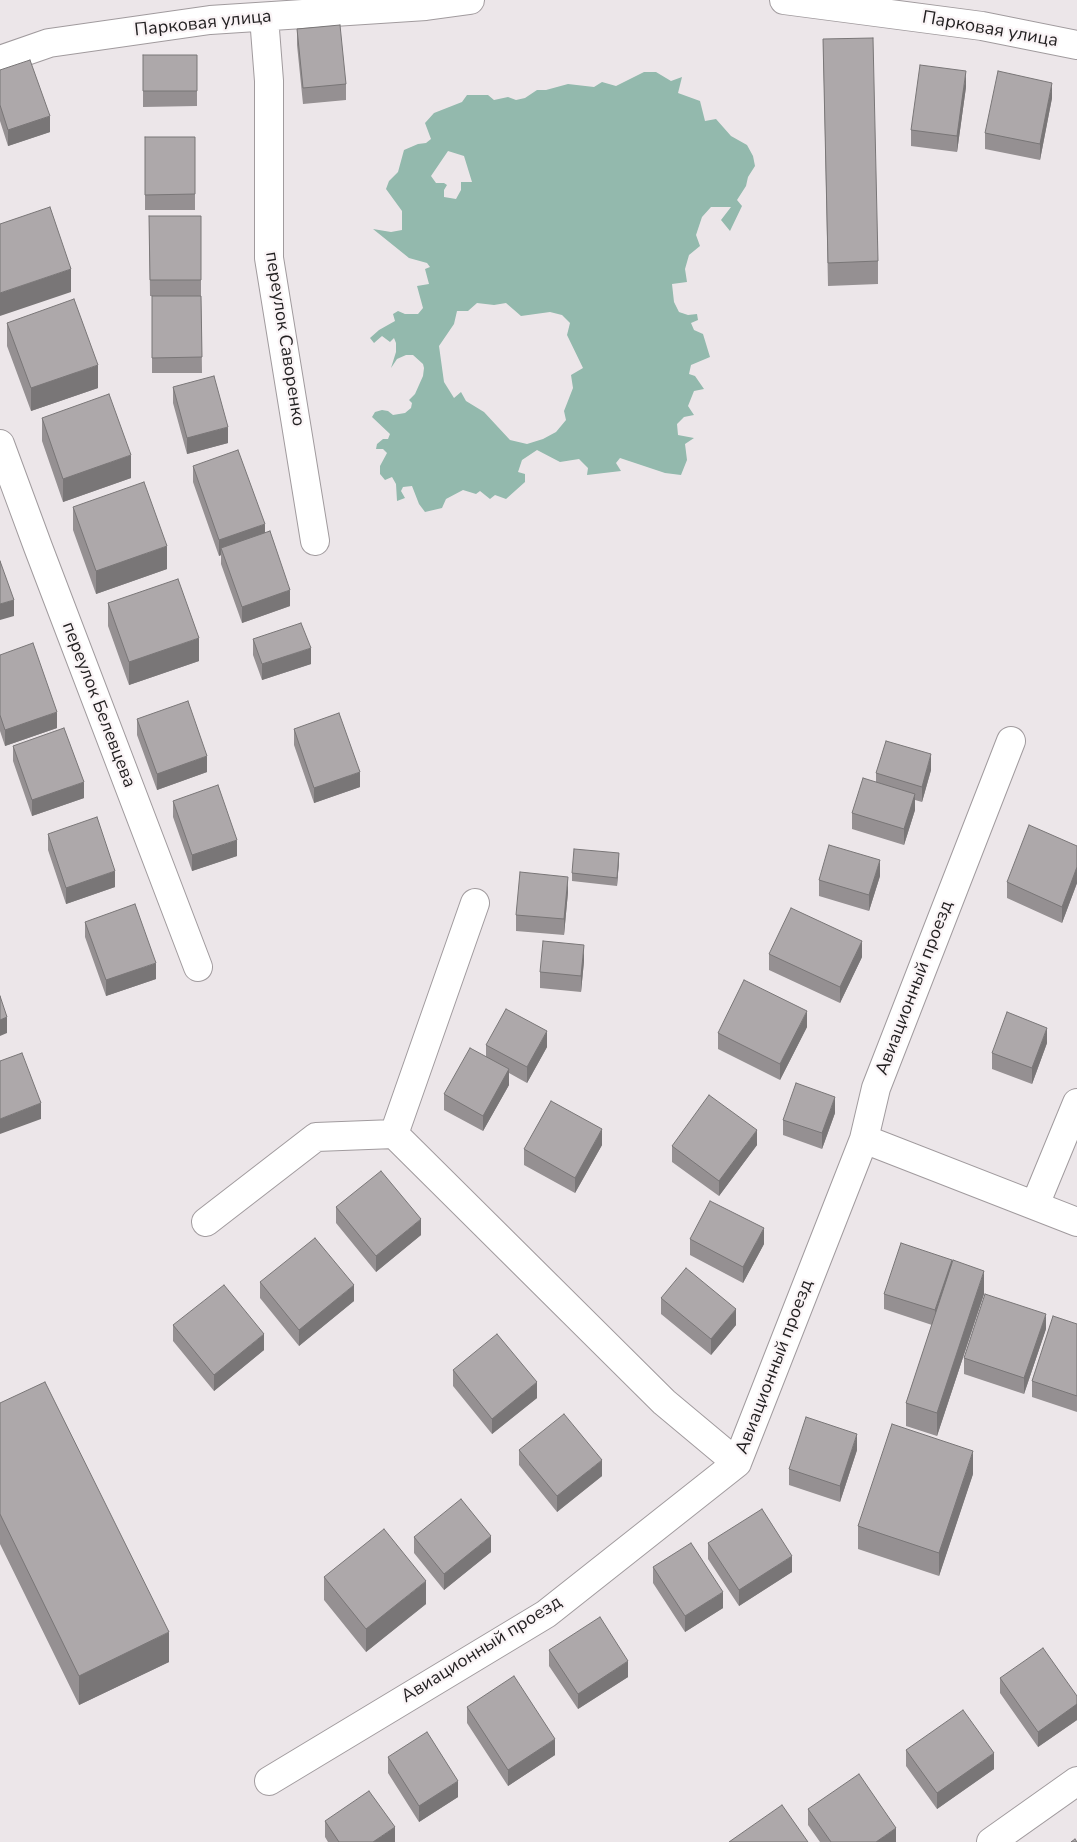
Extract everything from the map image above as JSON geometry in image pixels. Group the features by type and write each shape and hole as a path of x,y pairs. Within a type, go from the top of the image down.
{"street":[{"name":"Парковая улица","path":"0,60 49,43 210,20 426,6 470,0"},
{"name":"Парковая улица","path":"784,0 982,26 1077,45"},
{"name":"переулок Саворенко","path":"264,17 269,81 269,258 316,541"},
{"name":"переулок Белевцева","path":"0,444 41,557 198,966"},
{"name":"Авиационный проезд","path":"269,1781 546,1614 737,1463 864,1139 876,1088 1010,741"},
{"path":"394,1134 475,904"},
{"path":"1035,1205 1077,1103"},
{"path":"206,1222 316,1137 394,1134 664,1402 737,1463"},
{"path":"864,1139 1077,1222"},
{"path":"991,1842 1077,1781"}],"shaded area":[{"path":"644,72 656,72 671,81 682,77 678,93 700,101 705,121 716,119 731,136 747,145 753,156 755,166 737,200 742,206 730,231 721,220 731,207 711,207 702,217 696,235 700,246 689,255 685,269 687,282 672,284 674,302 679,312 688,315 697,314 698,320 691,323 694,330 703,334 710,357 691,365 689,374 695,376 704,389 694,391 688,406 694,415 684,417 677,424 678,435 694,438 685,444 687,460 681,475 665,473 620,458 616,463 621,471 587,475 588,468 579,459 560,462 537,450 522,460 518,472 525,474 525,482 506,499 495,495 490,499 480,491 476,494 463,490 446,499 442,508 425,512 419,504 412,486 403,487 401,491 405,498 397,501 396,484 392,477 385,480 380,474 380,466 387,453 383,449 376,449 377,444 383,439 388,439 390,434 372,417 375,412 382,410 388,411 393,415 405,413 411,408 412,403 409,400 415,394 423,376 424,368 423,364 413,355 406,355 397,359 391,368 396,352 394,338 390,342 382,336 374,343 370,338 379,330 395,321 393,314 398,311 405,314 418,314 423,308 417,286 429,284 425,269 430,267 427,263 409,258 373,229 391,232 402,230 402,211 386,189 389,181 398,172 404,150 426,143 431,139 425,123 434,113 462,102 467,95 488,95 494,100 508,97 516,100 525,98 537,90 546,90 568,84 594,87 602,82 616,86","holes":["448,151 464,156 472,182 461,182 461,190 456,199 444,197 444,190 447,185 436,183 431,176","477,303 494,305 506,303 521,316 550,312 562,315 570,323 567,335 583,368 571,375 573,388 564,411 566,420 556,432 527,444 510,440 484,412 466,401 461,392 454,398 444,382 439,346 454,324 457,311 468,311"]}],"building":[{"path":"340,25 346,84 303,88 297,29"},
{"path":"873,38 878,261 828,263 823,39"},
{"path":"143,55 197,55 197,91 143,91"},
{"path":"30,60 50,116 8,130 0,105 0,70"},
{"path":"920,65 966,71 957,136 911,130"},
{"path":"998,71 1052,83 1040,144 985,133"},
{"path":"145,137 195,137 195,194 145,195"},
{"path":"50,207 71,269 0,293 0,224"},
{"path":"149,216 201,216 201,280 150,280"},
{"path":"152,296 201,296 202,357 152,358"},
{"path":"74,299 98,365 31,388 7,323"},
{"path":"214,376 228,427 187,438 173,387"},
{"path":"109,394 131,455 63,479 42,418"},
{"path":"238,450 265,524 219,540 193,466"},
{"path":"144,482 167,546 96,571 73,507"},
{"path":"270,531 290,590 242,607 221,548"},
{"path":"0,561 14,600 0,604"},
{"path":"178,579 199,638 129,662 108,603"},
{"path":"301,623 311,648 262,664 253,639"},
{"path":"33,643 57,712 5,730 0,715 0,655"},
{"path":"188,701 207,756 157,774 137,719"},
{"path":"339,713 360,772 314,788 294,729"},
{"path":"64,728 84,782 32,800 13,746"},
{"path":"886,741 931,754 922,787 876,773"},
{"path":"863,778 915,794 904,829 852,813"},
{"path":"218,785 237,840 192,855 173,801"},
{"path":"97,817 115,871 66,888 48,834"},
{"path":"1029,825 1077,846 1077,867 1062,907 1007,882"},
{"path":"829,845 880,860 869,895 819,880"},
{"path":"574,849 619,853 617,878 572,873"},
{"path":"520,872 568,877 564,919 516,915"},
{"path":"135,904 156,963 106,980 85,922"},
{"path":"791,908 862,941 840,987 769,954"},
{"path":"543,941 584,945 581,976 540,972"},
{"path":"744,980 807,1011 780,1064 718,1033"},
{"path":"0,996 7,1017 0,1020"},
{"path":"506,1009 547,1031 527,1067 486,1045"},
{"path":"1007,1012 1047,1028 1032,1068 992,1053"},
{"path":"470,1048 509,1069 483,1116 444,1094"},
{"path":"22,1053 41,1103 0,1119 0,1061"},
{"path":"796,1083 835,1097 822,1133 783,1120"},
{"path":"709,1095 757,1130 719,1181 672,1146"},
{"path":"551,1101 602,1129 575,1178 524,1149"},
{"path":"381,1171 421,1219 376,1256 336,1207"},
{"path":"710,1201 764,1228 743,1267 690,1239"},
{"path":"315,1238 354,1285 299,1330 260,1282"},
{"path":"901,1243 952,1260 935,1310 884,1294"},
{"path":"953,1260 984,1271 937,1413 906,1403"},
{"path":"686,1268 736,1309 711,1339 661,1298"},
{"path":"224,1285 264,1334 214,1375 173,1325"},
{"path":"985,1294 1046,1314 1024,1378 964,1358"},
{"path":"1053,1316 1077,1324 1077,1396 1032,1381"},
{"path":"497,1334 537,1382 492,1419 453,1370"},
{"path":"45,1382 169,1632 79,1676 0,1514 0,1403"},
{"path":"564,1414 602,1460 557,1496 519,1450"},
{"path":"806,1417 857,1434 840,1486 789,1469"},
{"path":"892,1424 973,1451 939,1553 858,1526"},
{"path":"461,1499 491,1536 444,1574 414,1537"},
{"path":"762,1509 792,1556 739,1590 708,1543"},
{"path":"384,1529 426,1581 366,1629 324,1577"},
{"path":"691,1543 723,1592 685,1616 653,1567"},
{"path":"600,1617 628,1661 578,1694 549,1650"},
{"path":"1043,1648 1077,1696 1077,1704 1038,1732 1000,1678"},
{"path":"514,1676 555,1739 508,1770 467,1707"},
{"path":"963,1710 994,1753 937,1793 906,1750"},
{"path":"427,1732 458,1781 419,1806 388,1757"},
{"path":"859,1774 896,1828 876,1842 831,1842 808,1809"},
{"path":"369,1791 395,1827 373,1842 339,1842 325,1821"},
{"path":"782,1805 808,1842 729,1842"}]}
